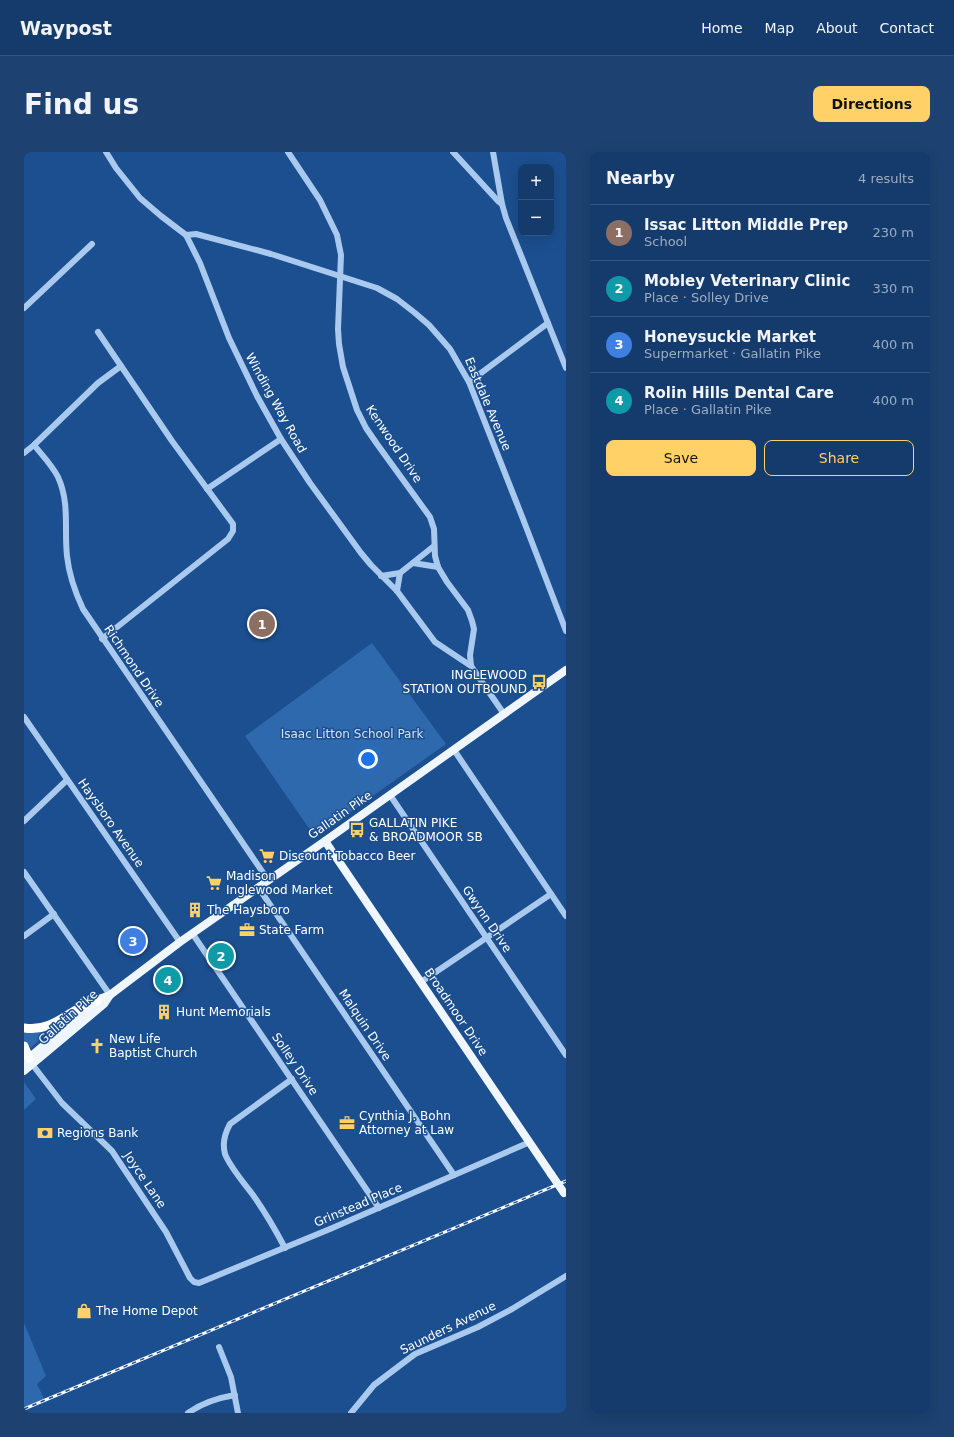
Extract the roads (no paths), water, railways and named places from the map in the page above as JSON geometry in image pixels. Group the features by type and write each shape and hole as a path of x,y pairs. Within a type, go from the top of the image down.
{"highway":[{"path":"24,1028 33,1029 46,1027 58,1022 86,1003 97,1001"},
{"path":"24,1046 27,1060"}],"main road":[{"name":"Gallatin Pike","path":"24,1071 27,1060 97,1001 110,995 192,933 325,842 566,670"},
{"name":"Broadmoor Drive","path":"325,842 565,1195"},
{"name":"Gallatin Pike","path":"27,1060 104,1004 110,995"}],"street":[{"name":"Winding Way Road","path":"106,152 116,168 140,198 186,235 200,264 228,338 257,396 281,439 310,483 361,553 397,592 435,642 472,666"},
{"name":"Kenwood Drive","path":"288,152 320,200 337,235 341,255 338,322 339,344 343,367 357,410 366,428 430,517 434,528 434,556 438,567 447,582 468,610 472,620 474,629 470,655 472,666"},
{"path":"453,152 502,204"},
{"path":"493,152 502,204 506,218 566,368"},
{"name":"Eastdale Avenue","path":"186,235 196,234 271,254 377,288 397,299 433,330 450,349 469,382 566,631"},
{"path":"24,308 92,244"},
{"path":"469,382 548,323"},
{"path":"98,332 172,441 233,524 233,531 228,538 102,639"},
{"path":"24,452 34,445 98,383 121,366"},
{"path":"207,489 281,439"},
{"name":"Richmond Drive","path":"34,445 58,477 64,494 67,514 67,556 70,575 82,609 268,880"},
{"path":"381,576 400,573 434,546"},
{"path":"413,563 438,567"},
{"path":"397,592 400,573"},
{"path":"472,666 504,714"},
{"name":"Haysboro Avenue","path":"24,717 180,942"},
{"path":"454,750 566,916"},
{"path":"24,821 67,780"},
{"name":"Gwynn Drive","path":"390,795 566,1055"},
{"path":"24,872 110,995"},
{"name":"Malquin Drive","path":"258,888 454,1175"},
{"path":"421,982 551,894"},
{"path":"24,936 54,914"},
{"name":"Solley Drive","path":"192,933 379,1208"},
{"name":"Joyce Lane","path":"27,1060 62,1103 112,1151 166,1232 190,1278 194,1282"},
{"path":"285,1248 264,1210 230,1163 225,1153 224,1141 225,1132 230,1124 292,1080"},
{"name":"Grinstead Place","path":"194,1282 199,1283 285,1248 530,1142"},
{"name":"Saunders Avenue","path":"351,1413 374,1385 415,1354 478,1327 512,1309 566,1276"},
{"path":"218,1348 226,1364 235,1395 238,1413"},
{"path":"188,1413 198,1406 218,1398 235,1395"}],"railway":[{"path":"24,1409 566,1181"}],"place":[{"name":"Issac Litton Middle Prep","path":"262,624"},
{"name":"INGLEWOOD STATION OUTBOUND","path":"539,682"},
{"name":"GALLATIN PIKE & BROADMOOR SB","path":"357,830"},
{"name":"Discount Tobacco Beer","path":"267,856"},
{"name":"Madison Inglewood Market","path":"214,883"},
{"name":"The Haysboro","path":"195,910"},
{"name":"State Farm","path":"247,930"},
{"name":"Honeysuckle Market","path":"133,941"},
{"name":"Mobley Veterinary Clinic","path":"221,956"},
{"name":"Rolin Hills Dental Care","path":"168,980"},
{"name":"Hunt Memorials","path":"164,1012"},
{"name":"New Life Baptist Church","path":"97,1046"},
{"name":"Cynthia J. Bohn Attorney at Law","path":"347,1123"},
{"name":"Regions Bank","path":"45,1133"},
{"name":"The Home Depot","path":"84,1311"}],"park label":[{"name":"Isaac Litton School Park","path":"352,734"}]}
